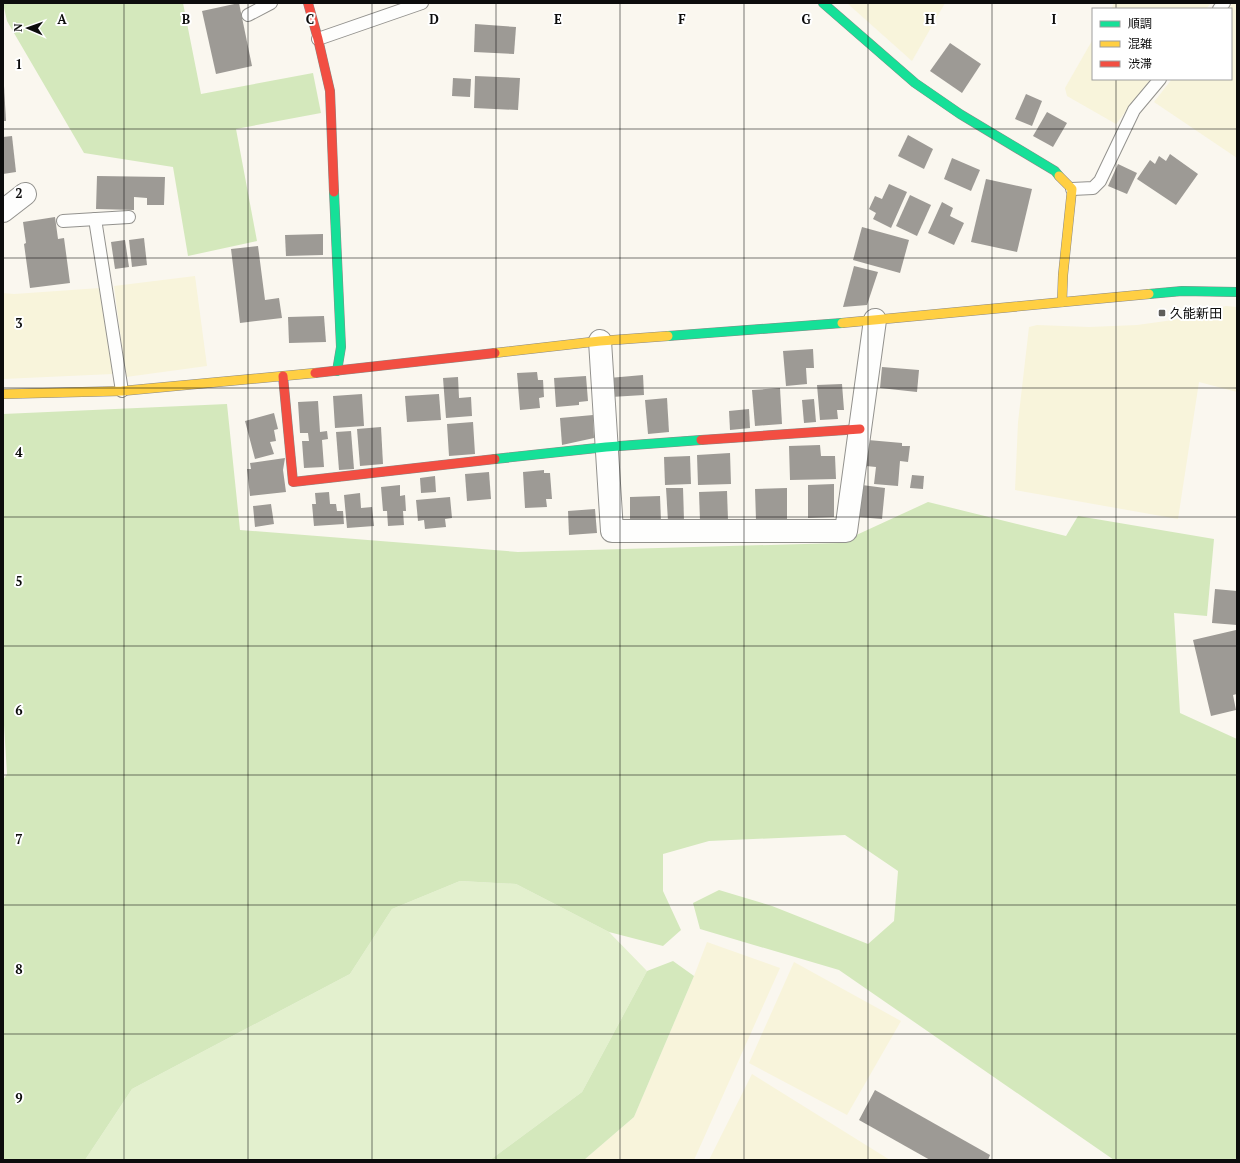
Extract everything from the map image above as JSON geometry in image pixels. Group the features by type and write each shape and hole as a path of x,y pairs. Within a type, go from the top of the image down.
{"street":[{"path":"308,3 330,91 341,347 337,371"},
{"path":"824,3 915,83 960,114 1055,171 1072,189 1063,275 1062,302"},
{"path":"3,211 25,194"},
{"path":"3,394 122,391 337,371 600,341 875,320 1182,291 1237,292"},
{"path":"600,341 612,531 846,531 875,320"},
{"path":"283,376 294,482 606,447 860,429"}],"lane":[{"path":"248,15 271,3"},
{"path":"318,39 422,3"},
{"path":"1072,189 1093,188 1100,181 1134,110 1159,80"},
{"path":"63,221 129,216"},
{"path":"96,219 122,391"}],"shaded area":[{"path":"847,3 945,3 912,61"},
{"path":"1114,3 1211,3 1207,8 1112,8"},
{"path":"1233,3 1237,3 1237,158 1154,102 1171,80 1232,80 1232,8 1229,8"},
{"path":"1092,41 1092,80 1150,80 1116,124 1067,96 1065,88"},
{"path":"195,276 207,366 126,377 114,286"},
{"path":"100,288 113,374 3,379 3,293 14,294"},
{"path":"1226,306 1237,307 1237,392 1199,382 1178,519 1015,490 1018,422 1029,327 1037,325 1089,327 1137,325 1173,320"},
{"path":"707,942 780,968 694,1160 584,1160 634,1117"},
{"path":"794,962 901,1021 847,1115 749,1063"},
{"path":"752,1074 890,1160 709,1160"}],"green space":[{"path":"3,3 183,3 201,94 313,73 321,113 236,129 257,241 188,256 173,167 84,153 7,21"},
{"path":"227,404 240,530 518,552 839,543 928,502 1066,536 1078,516 1214,539 1207,616 1174,613 1180,713 1237,739 1237,1160 1114,1160 839,970 700,929 693,903 719,890 772,906 868,944 894,921 898,871 845,835 709,841 663,854 663,891 681,930 663,946 609,932 516,884 460,881 392,909 350,974 132,1089 85,1160 3,1160 3,780 7,774 3,724 3,414"},
{"path":"460,881 516,884 609,932 647,971 582,1092 490,1160 85,1160 132,1089 350,974 392,909"},
{"path":"673,961 694,976 634,1117 584,1160 490,1160 582,1092 647,971"}],"building":[{"path":"239,3 252,66 216,74 202,11"},
{"path":"475,24 516,27 514,54 474,52"},
{"path":"950,43 981,64 962,93 930,71"},
{"path":"475,76 520,78 518,110 474,108"},
{"path":"453,78 471,79 470,97 452,96"},
{"path":"4,86 6,121 3,121"},
{"path":"1026,94 1042,101 1032,126 1015,119"},
{"path":"1047,112 1067,123 1053,147 1033,136"},
{"path":"908,135 933,149 924,169 898,156"},
{"path":"12,136 16,172 3,174 3,137"},
{"path":"1170,154 1198,174 1176,205 1137,179 1150,160 1155,164 1159,156 1166,161"},
{"path":"952,158 980,170 971,191 944,179"},
{"path":"1118,164 1137,173 1127,194 1108,186"},
{"path":"97,176 165,177 164,205 147,205 147,198 134,197 134,210 96,209"},
{"path":"986,179 1032,189 1017,252 971,242"},
{"path":"889,184 907,192 891,228 873,219 876,213 869,209 875,196 882,199"},
{"path":"910,195 931,205 917,236 896,226"},
{"path":"942,202 953,208 950,216 964,223 954,245 928,233"},
{"path":"55,217 58,239 64,238 70,283 30,288 24,244 26,243 23,222"},
{"path":"862,227 909,240 900,273 853,260"},
{"path":"323,234 323,255 286,256 285,235"},
{"path":"144,238 147,265 132,267 129,240"},
{"path":"125,240 129,267 115,269 111,242"},
{"path":"258,246 265,300 279,298 282,318 240,323 231,249"},
{"path":"854,266 878,272 867,305 843,307"},
{"path":"324,316 326,342 289,343 288,317"},
{"path":"813,349 814,368 806,368 807,384 786,386 783,351"},
{"path":"882,367 919,370 917,392 880,388"},
{"path":"537,372 538,380 543,380 544,397 539,398 540,408 520,410 517,373"},
{"path":"643,375 644,395 611,397 609,378"},
{"path":"586,376 588,401 579,402 579,405 556,407 554,378"},
{"path":"458,377 459,398 471,397 472,416 446,418 443,378"},
{"path":"842,384 844,410 837,410 838,419 820,420 817,385"},
{"path":"780,388 782,424 755,426 752,390"},
{"path":"362,394 364,426 335,428 333,396"},
{"path":"439,394 441,420 407,422 405,396"},
{"path":"667,398 669,432 648,434 645,400"},
{"path":"814,399 816,422 804,423 802,400"},
{"path":"318,401 320,432 327,431 328,439 322,440 324,467 304,468 302,441 309,441 308,433 300,433 298,402"},
{"path":"749,409 750,428 730,430 729,411"},
{"path":"274,413 278,429 274,430 276,441 270,442 274,454 255,459 245,421"},
{"path":"593,415 594,438 562,445 560,418"},
{"path":"473,422 475,454 449,456 447,424"},
{"path":"381,427 383,464 360,466 357,429"},
{"path":"351,431 354,469 339,470 336,432"},
{"path":"868,440 902,443 902,446 910,446 908,462 900,461 898,486 874,484 876,467 866,466"},
{"path":"820,445 821,456 835,456 836,479 790,480 789,446"},
{"path":"730,453 731,484 698,485 697,455"},
{"path":"690,456 691,484 665,485 664,457"},
{"path":"285,458 283,470 286,492 250,496 247,469 251,469 250,463"},
{"path":"544,470 544,473 550,473 552,499 546,499 547,507 525,508 523,472"},
{"path":"489,472 491,499 467,501 465,474"},
{"path":"912,475 924,476 923,489 910,488"},
{"path":"435,476 436,492 421,493 420,478"},
{"path":"834,484 834,517 808,518 808,485"},
{"path":"400,485 400,496 405,495 406,511 403,511 404,525 388,526 387,511 383,511 381,487"},
{"path":"862,485 885,488 882,519 858,517"},
{"path":"666,488 683,488 684,520 668,521"},
{"path":"787,488 787,519 756,520 755,489"},
{"path":"727,491 728,520 700,521 699,492"},
{"path":"329,492 330,504 336,504 337,511 343,511 344,524 314,526 312,504 316,504 315,493"},
{"path":"360,493 361,508 372,507 374,526 347,528 344,495"},
{"path":"660,496 661,521 630,522 630,497"},
{"path":"450,497 452,518 445,519 446,527 425,529 424,520 418,521 416,500"},
{"path":"271,504 274,524 255,527 253,506"},
{"path":"595,509 597,533 569,535 568,511"},
{"path":"1215,589 1237,591 1237,625 1212,623"},
{"path":"1236,630 1237,694 1233,695 1236,710 1211,716 1193,640"},
{"path":"875,1090 990,1155 988,1160 930,1160 859,1120"}],"traffic: fast":[{"path":"823,3 915,83 960,114 1055,171 1059,176"},
{"path":"334,192 341,347 337,371"},
{"path":"1149,294 1182,291 1237,292"},
{"path":"668,336 842,323"},
{"path":"495,459 606,447 701,440"}],"traffic: slow":[{"path":"1059,176 1072,189 1063,275 1062,302"},
{"path":"842,323 1149,294"},
{"path":"495,353 600,341 668,336"},
{"path":"3,394 122,391 315,373"}],"traffic: jam":[{"path":"308,3 330,91 334,192"},
{"path":"315,373 495,353"},
{"path":"283,376 293,482 495,459"},
{"path":"701,440 860,429"}],"place":[{"name":"久能新田","path":"1162,313"}]}
